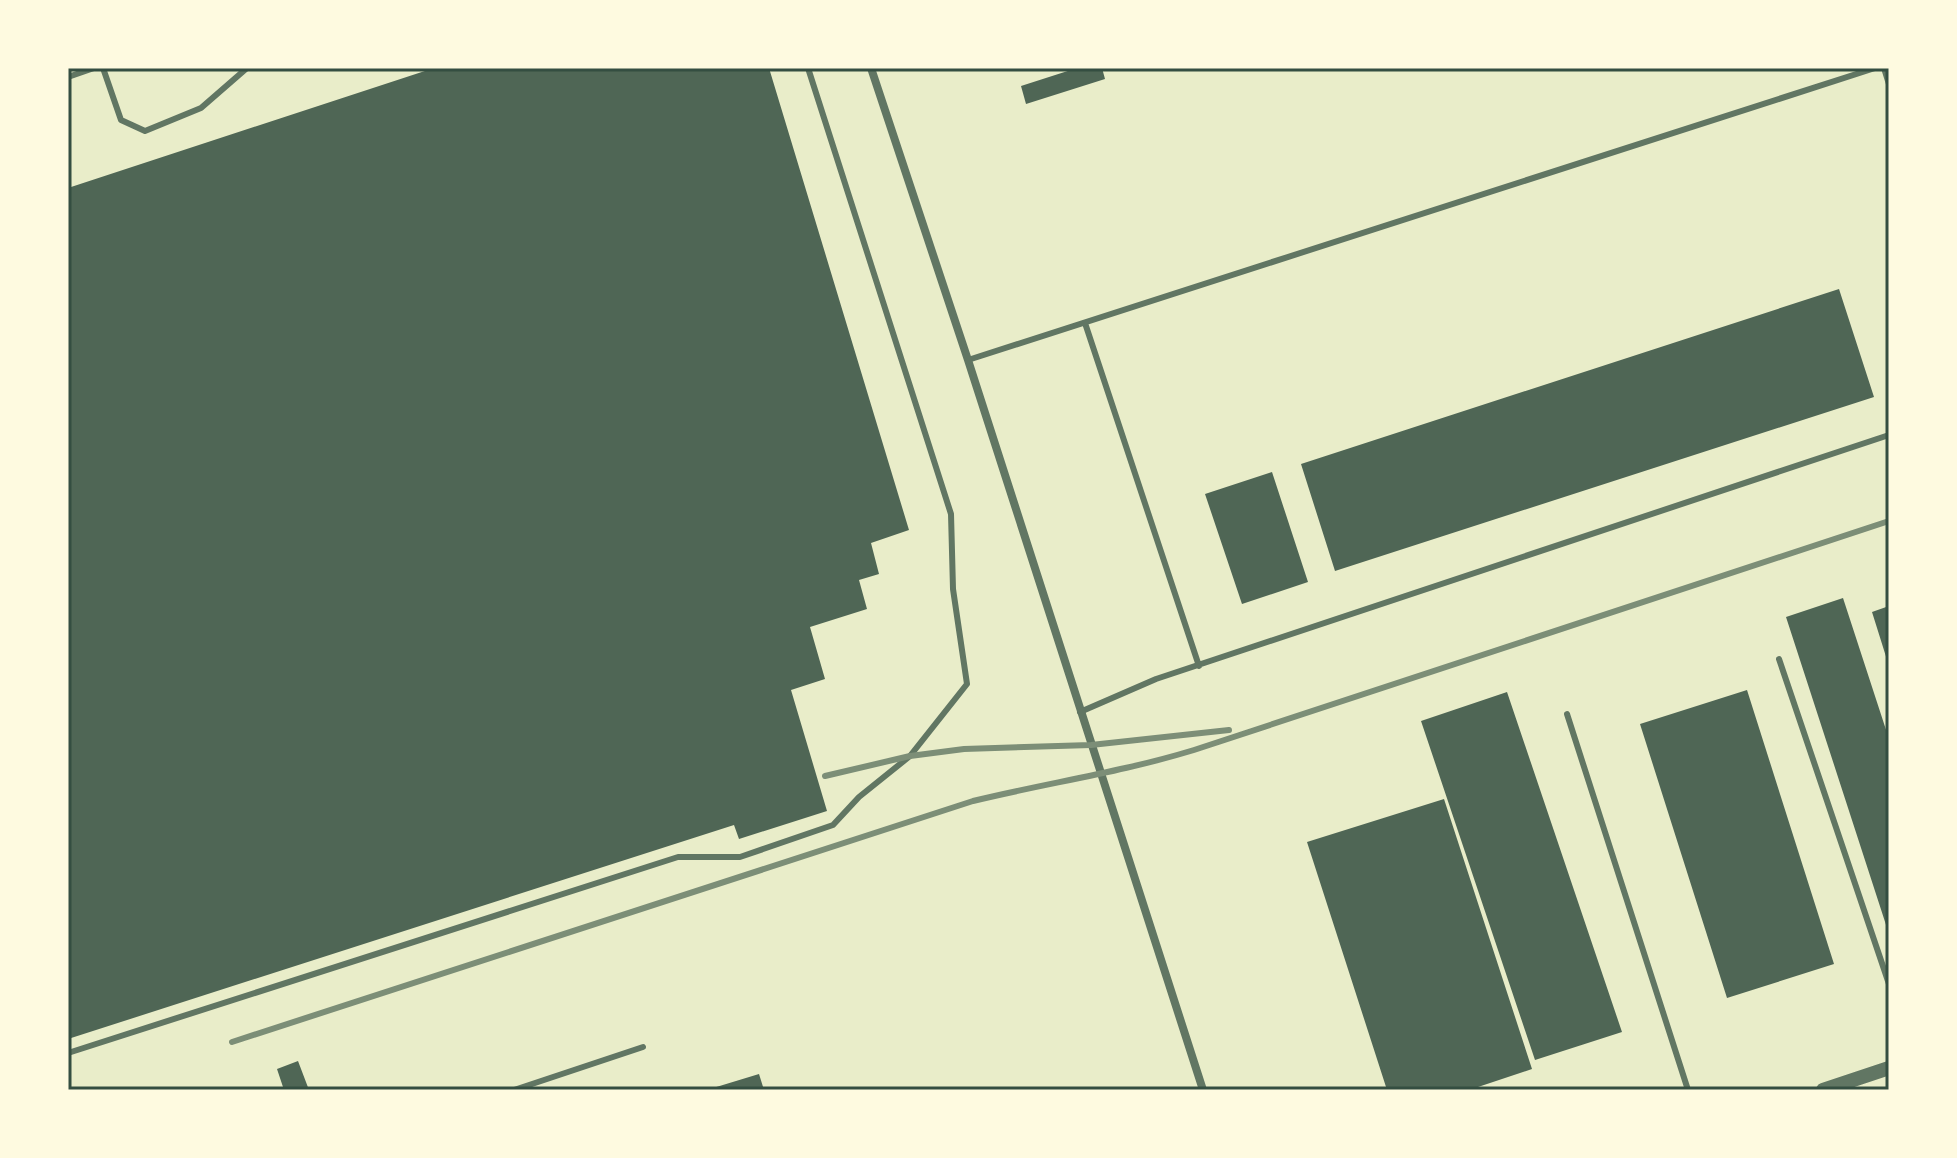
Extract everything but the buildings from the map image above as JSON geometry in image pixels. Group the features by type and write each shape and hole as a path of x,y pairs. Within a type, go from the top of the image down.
{"street":[{"path":"871,68 1203,1090"},
{"path":"1823,1090 1889,1068"}],"lane":[{"path":"68,77 94,68"},
{"path":"103,68 121,120 145,131 201,108 247,68"},
{"path":"68,1053 678,857 740,857 833,825 859,797 910,756 967,684 953,589 951,514 808,68"},
{"path":"968,360 1875,68"},
{"path":"1884,68 1889,84"},
{"path":"1085,323 1199,666"},
{"path":"1080,712 1156,679 1889,435"},
{"path":"1779,659 1889,984"},
{"path":"1567,714 1688,1090"},
{"path":"514,1090 643,1047"}],"railway":[{"path":"232,1042 973,801 1140,765 1194,750 1889,521"},
{"path":"825,776 910,756 964,749 1091,745 1229,730"}]}
